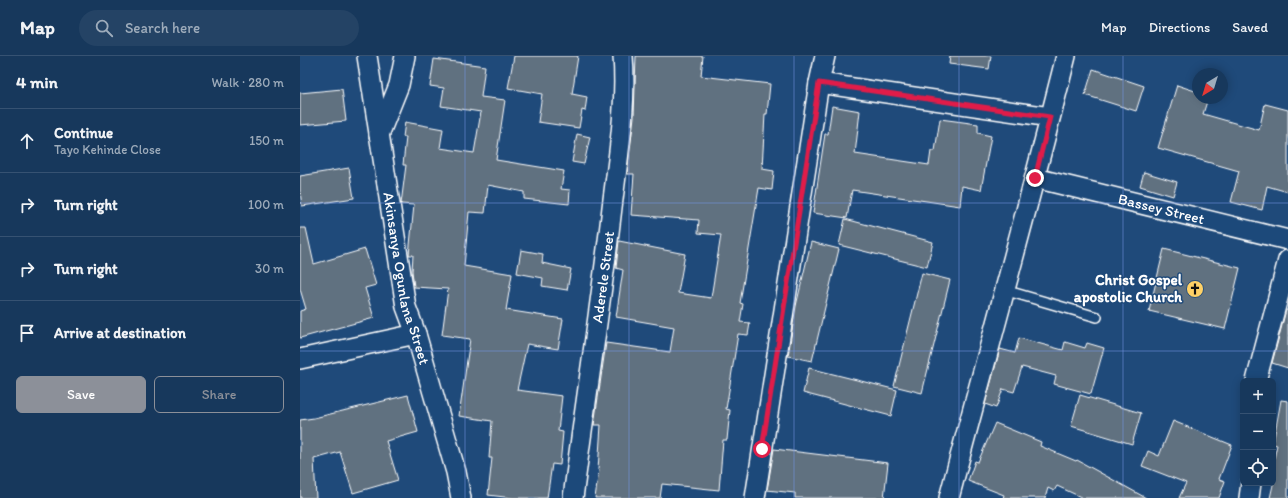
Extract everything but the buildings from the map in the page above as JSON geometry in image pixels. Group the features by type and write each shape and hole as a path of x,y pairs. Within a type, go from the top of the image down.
{"street":[{"name":"Akinsanya Ogunlana Street","path":"367,56 378,135 406,307 416,334 456,472 461,498"},
{"path":"378,135 399,85 405,56"},
{"name":"Aderele Street","path":"573,498 607,251 620,143 624,73 623,56"},
{"path":"755,498 819,83 825,56"},
{"path":"949,498 1035,178 1066,56"},
{"path":"819,83 1050,117"},
{"name":"Bassey Street","path":"1035,178 1288,240"},
{"path":"1257,378 1288,260"},
{"path":"300,359 416,334"},
{"path":"1249,498 1251,486"}],"lane":[{"path":"1004,290 1097,316"}],"place":[{"name":"Christ Gospel apostolic Church","path":"1195,289"}],"route":[{"path":"762,449 819,83 1050,117 1035,178"}]}
